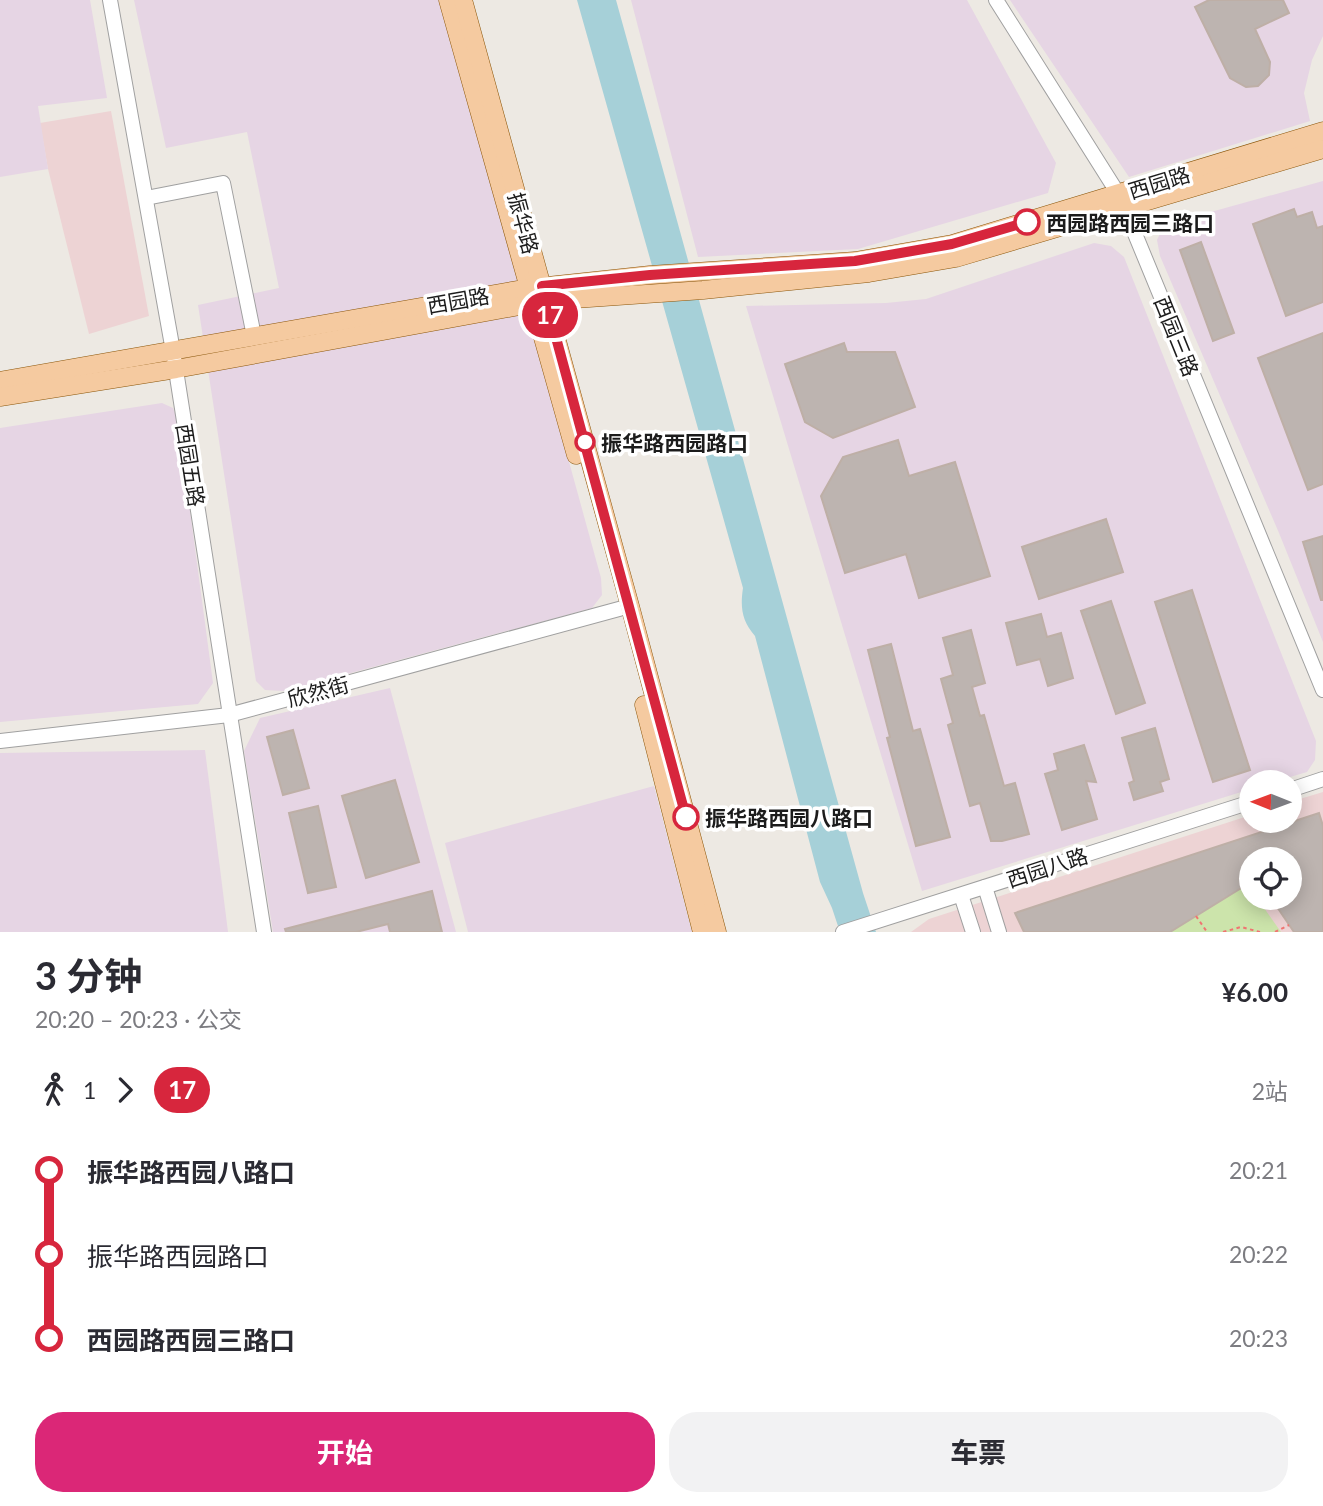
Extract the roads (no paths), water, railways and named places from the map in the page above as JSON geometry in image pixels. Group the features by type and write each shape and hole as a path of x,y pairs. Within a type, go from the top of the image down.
{"main road":[{"name":"振华路","path":"448,0 537,294 717,932"},
{"name":"振华路","path":"463,0 537,294"},
{"name":"西园路","path":"0,381 175,360 254,337 537,294 653,294 703,290 869,273 956,258 1323,131"},
{"name":"西园路","path":"0,397 175,360 650,275 855,261 940,246 1323,149"},
{"name":"振华路","path":"625,607 702,932"}],"street":[{"name":"西园五路","path":"110,0 175,360 264,932"},
{"name":"西园三路","path":"996,0 1122,202 1323,690"},
{"path":"146,198 223,183 254,337"},
{"name":"欣然街","path":"0,741 229,715 625,607"},
{"path":"1302,786 1323,779"},
{"name":"西园八路","path":"843,932 1239,806"},
{"path":"985,887 1000,929"},
{"path":"961,895 973,932"}],"water":[{"path":"577,0 616,0 876,932 840,932 820,882 755,636 743,614 743,588"}],"place":[{"name":"西园路西园三路口","path":"1027,222"},
{"name":"振华路西园路口","path":"585,442"},
{"name":"振华路西园八路口","path":"686,817"}]}
